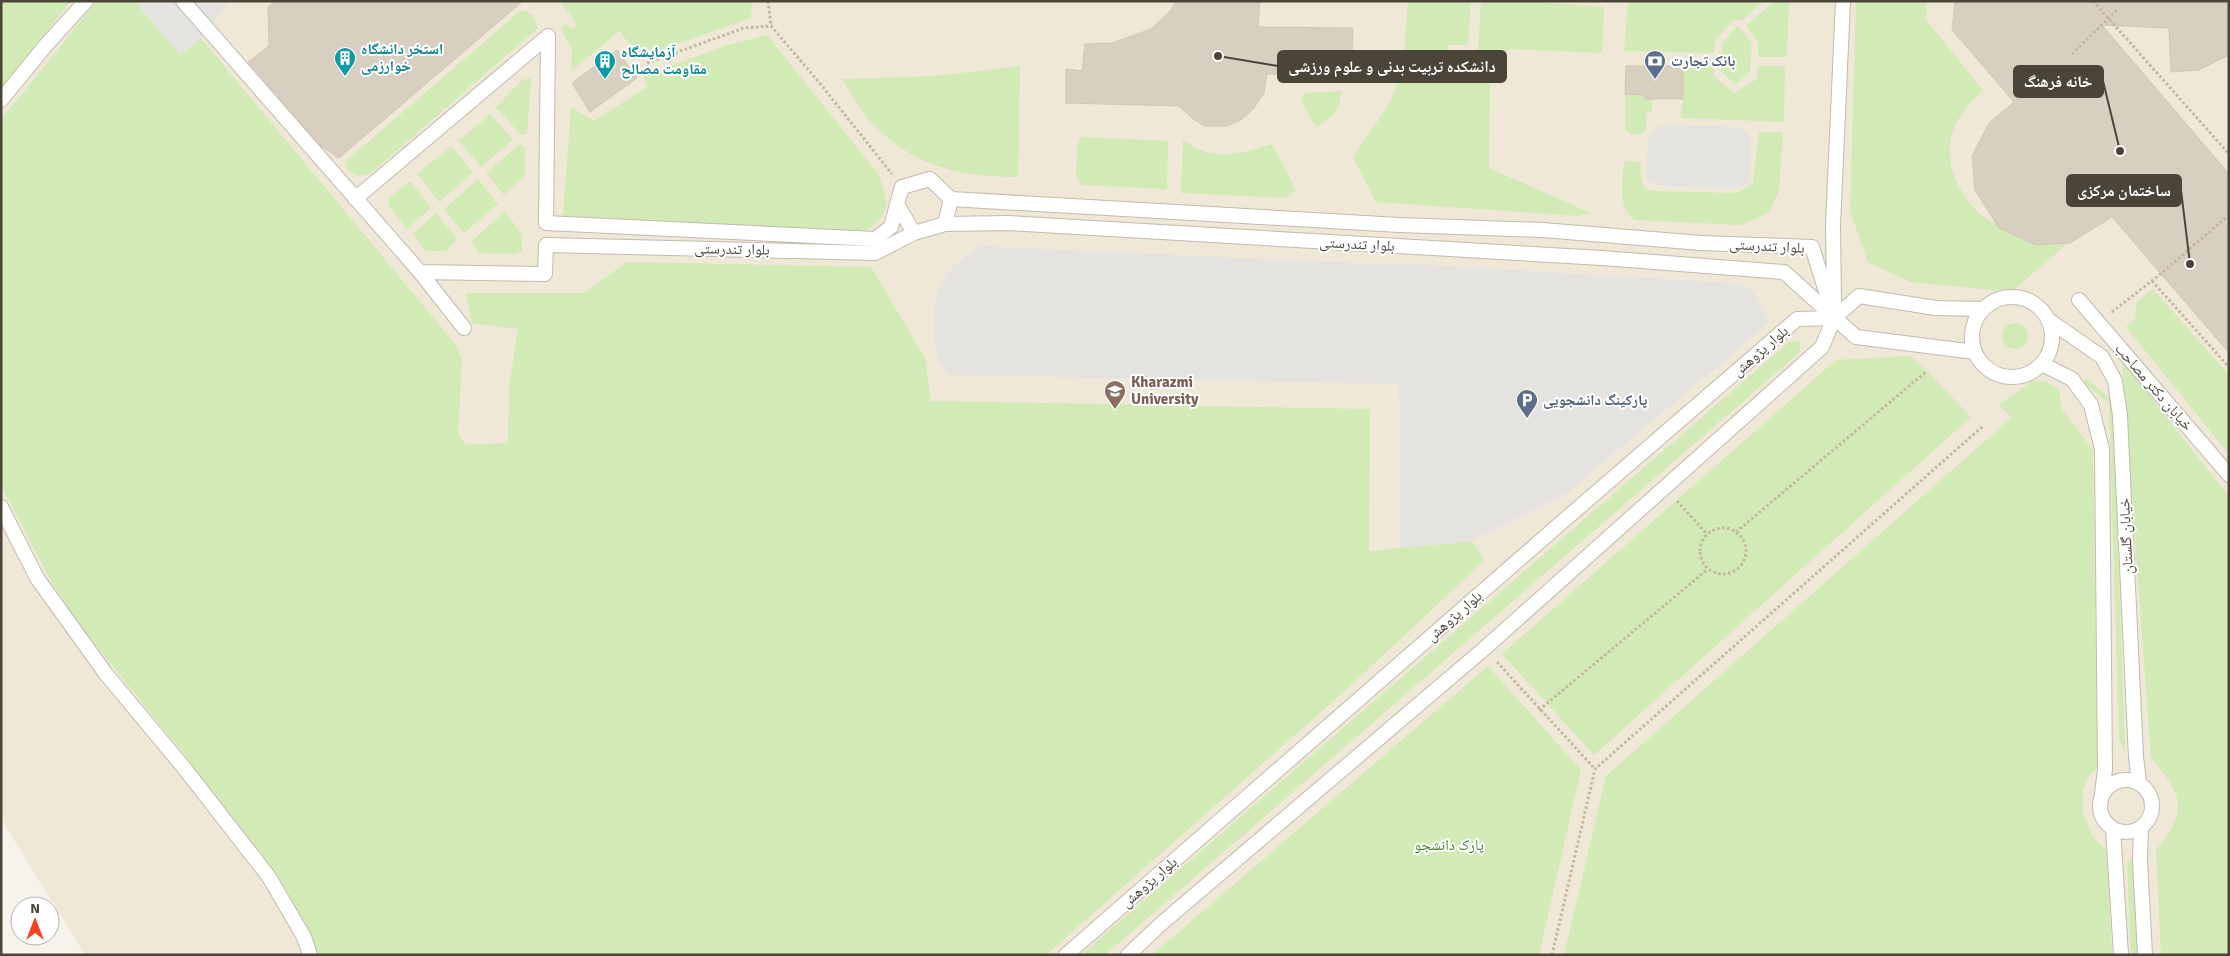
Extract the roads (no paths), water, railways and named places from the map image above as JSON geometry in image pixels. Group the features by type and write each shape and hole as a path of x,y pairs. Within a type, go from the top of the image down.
{"lane":[{"path":"1,100 46,45 86,1"},
{"path":"183,1 420,272 464,328"},
{"path":"1128,955 1177,910 1485,648 1822,347 1834,318 1833,224 1843,1"},
{"name":"بلوار تندرستی","path":"355,199 548,36 546,223 875,239 891,227 897,204"},
{"path":"930,178 950,200 945,224 914,233 897,204 902,187 930,178"},
{"name":"بلوار تندرستی","path":"950,200 1389,224 1543,230 1701,243 1812,247 1834,318"},
{"name":"بلوار تندرستی","path":"945,224 1008,223 1592,257 1784,272 1834,318"},
{"name":"بلوار تندرستی","path":"420,272 545,274 546,245 875,253 914,233"},
{"path":"1834,318 1859,296 1936,308 1983,309"},
{"path":"2020,297 2036,304 2044,311 2050,321 2053,332 2049,355 2033,371 2022,376 2000,375 1989,370 1975,352 1973,330 1976,318 1983,309 2002,298 2020,297"},
{"name":"خیابان دکتر مصاحب","path":"2079,300 2229,475"},
{"path":"1834,318 1856,337 1975,352"},
{"name":"بلوار پژوهش","path":"1066,955 1797,319 1834,318"},
{"name":"خیابان گلستان","path":"2050,321 2102,357 2115,381 2120,416 2136,757 2139,782"},
{"name":"خیابان گلستان","path":"2042,364 2072,379 2091,404 2102,449 2105,769 2102,794"},
{"path":"1,507 37,578 106,674 185,768 269,878 304,937 310,955"},
{"path":"2142,828 2127,832 2113,829 2103,819 2100,807 2102,794 2118,780 2139,782 2151,795 2152,813 2142,828 2140,861 2145,955"},
{"path":"2113,829 2121,955"}],"place":[{"name":"دانشکده تربیت بدنی و علوم ورزشی","path":"1218,56"},
{"name":"استخر دانشگاه خوارزمی","path":"345,77"},
{"name":"آزمایشگاه مقاومت مصالح","path":"605,80"},
{"name":"بانک تجارت","path":"1655,80"},
{"name":"خانه فرهنگ","path":"2120,151"},
{"name":"ساختمان مرکزی","path":"2190,264"},
{"name":"Kharazmi University","path":"1115,410"},
{"name":"پارکینگ دانشجویی","path":"1527,419"}],"park label":[{"name":"پارک دانشجو","path":"1449,845"}]}
